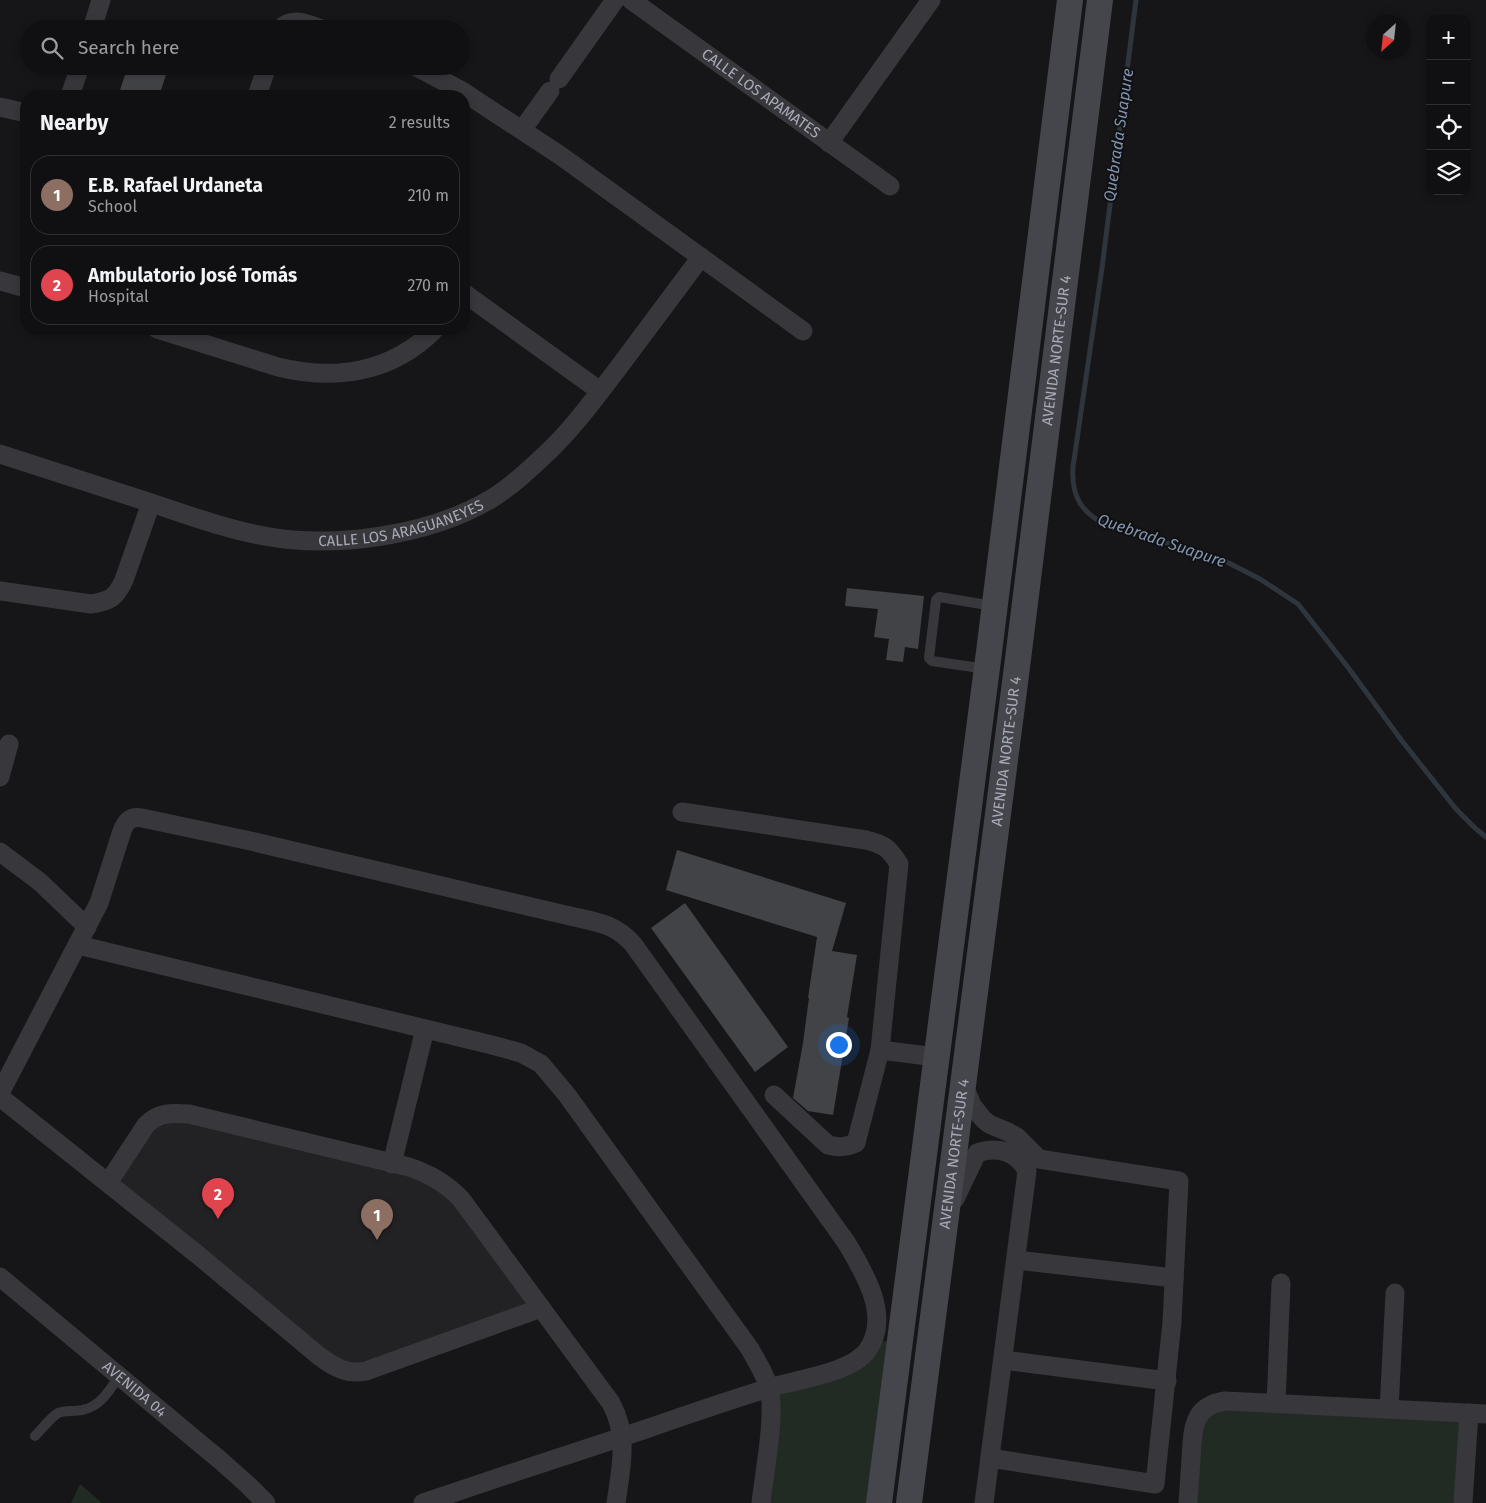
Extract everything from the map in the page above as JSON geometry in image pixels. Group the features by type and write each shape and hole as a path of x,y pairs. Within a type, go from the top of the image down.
{"main road":[{"name":"AVENIDA NORTE-SUR 4","path":"879,1503 1070,0"},
{"name":"AVENIDA NORTE-SUR 4","path":"909,1503 1018,667 1100,0"}],"street":[{"path":"95,20 101,0"},
{"path":"522,130 615,0"},
{"name":"CALLE LOS APAMATES","path":"631,0 890,186"},
{"path":"829,143 924,2"},
{"path":"72,90 77,75"},
{"path":"260,90 264,75"},
{"path":"432,75 460,90"},
{"path":"470,96 522,130 802,331"},
{"path":"0,107 20,112"},
{"name":"CALLE LOS ARAGUANEYES","path":"0,454 151,503 264,536 293,540 340,541 373,538 432,524 476,507 506,488 551,450 600,391 701,257"},
{"path":"0,281 20,286"},
{"path":"470,300 600,391"},
{"path":"176,335 278,367 296,371 335,374 373,367 393,360 428,335"},
{"path":"0,591 91,604 104,602 112,598 124,580 151,503"},
{"path":"0,777 9,744"},
{"path":"682,812 866,840 884,845 900,864 880,1050 856,1144 837,1148 828,1145 774,1095"},
{"path":"423,1503 769,1388 838,1369 862,1356 871,1344 877,1327 877,1314 858,1263 846,1242 639,952 619,930 603,924 246,840 136,817 128,820 105,889 78,946 0,1095 319,1356 340,1370 358,1373 366,1371 541,1308"},
{"path":"0,852 40,882 87,927"},
{"path":"78,946 521,1053 549,1071 750,1350 761,1370 769,1388 770,1420 761,1503"},
{"path":"392,1164 425,1029"},
{"path":"880,1050 936,1056"},
{"path":"963,1084 972,1105 983,1119 988,1124 1008,1132 1024,1165 1027,1176 984,1503"},
{"path":"108,1183 146,1125 153,1118 161,1114 172,1113 189,1114 392,1164 425,1173 452,1189 462,1199 611,1402 623,1436 616,1503"},
{"path":"945,1222 977,1153 983,1119"},
{"path":"977,1153 986,1150 1000,1150 1014,1145 1044,1161 1178,1181 1167,1381 1155,1484 990,1458"},
{"path":"1016,1260 1174,1278"},
{"name":"AVENIDA 04","path":"0,1277 221,1461 266,1503"},
{"path":"1276,1404 1282,1283"},
{"path":"1388,1409 1395,1292"},
{"path":"871,1344 900,1338"},
{"path":"1003,1360 1167,1381"},
{"path":"1188,1503 1193,1430 1197,1418 1210,1405 1225,1402 1477,1414 1463,1503"}],"lane":[{"path":"986,669 932,661 929,658 936,600 939,597 994,606"},
{"path":"35,1436 61,1412 84,1410 104,1398 119,1376"}],"shaded area":[{"path":"161,1114 438,1179 541,1308 350,1372 108,1183"},
{"path":"900,1338 879,1503 761,1503 769,1388 838,1369 871,1344"},
{"path":"1206,1408 1469,1413 1463,1503 1188,1503"},
{"path":"80,1484 102,1503 71,1503"}],"building":[{"path":"125,75 166,75 161,90 120,90"},
{"path":"847,588 924,596 918,649 905,647 903,662 886,660 889,639 874,637 878,609 845,606"},
{"path":"677,850 846,903 832,951 857,955 833,1115 808,1111 793,1098 803,1043 817,937 666,890"},
{"path":"685,903 788,1047 755,1072 651,928"}],"waterway":[{"name":"Quebrada Suapure","path":"1136,0 1102,268 1073,467 1076,496 1085,510 1109,526 1221,559 1260,579 1298,604 1456,809 1486,837"}],"place":[{"name":"Ambulatorio José Tomás","path":"218,1219"},
{"name":"E.B. Rafael Urdaneta","path":"377,1240"}]}
